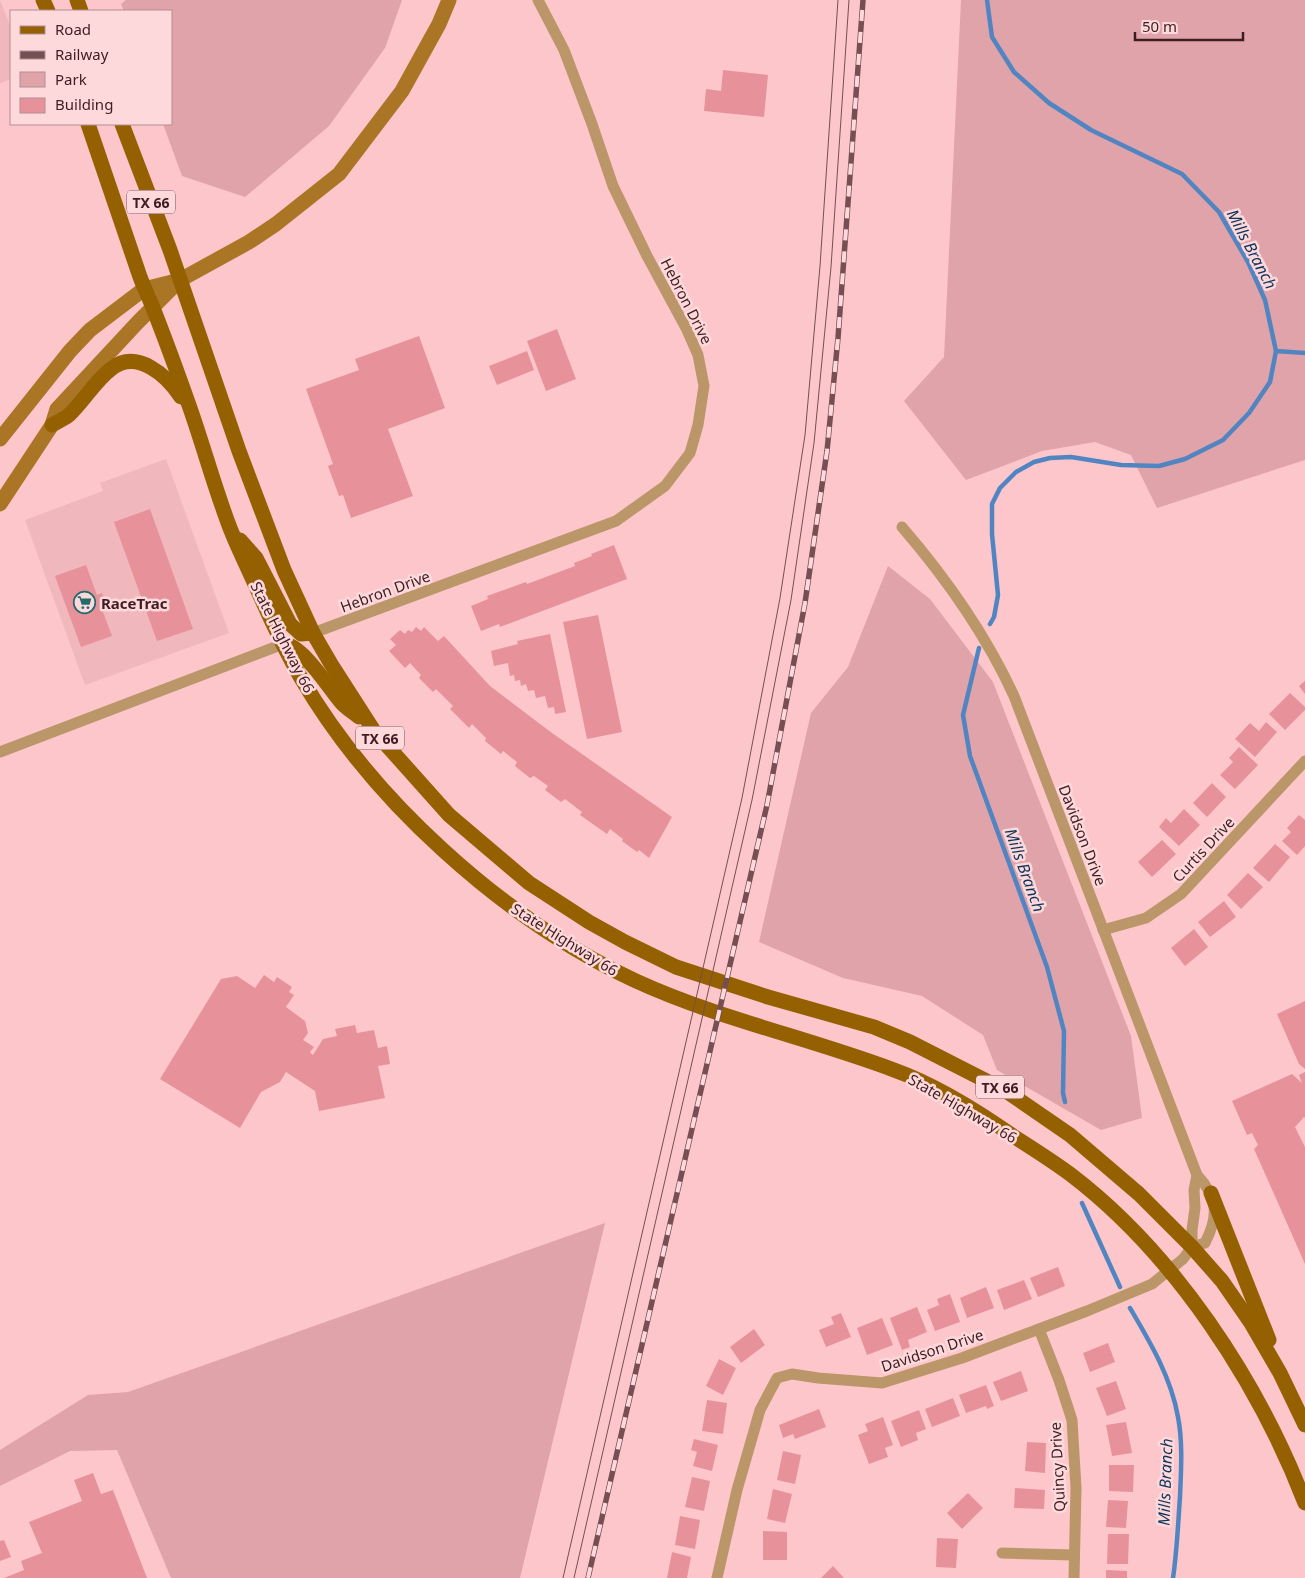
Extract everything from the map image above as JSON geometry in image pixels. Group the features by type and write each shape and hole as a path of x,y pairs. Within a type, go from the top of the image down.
{"main road":[{"path":"0,440 77,344 111,313 144,289 180,280 249,242 276,224 339,174 402,91 440,24 449,0"},
{"name":"State Highway 66","path":"88,125 144,289 192,412 230,529 283,644 303,680 327,718 385,790 444,851 512,908 572,947 636,982 763,1028 898,1071 932,1087 987,1118 1071,1175 1120,1217 1152,1250 1170,1271 1221,1340 1248,1381 1278,1438 1305,1503"},
{"name":"State Highway 66","path":"122,125 180,280 266,524 284,570 313,633 372,727 449,815 529,883 589,922 676,967 768,997 874,1027 946,1058 1006,1090 1070,1135 1139,1194 1192,1247 1222,1281 1251,1323 1280,1373 1305,1426"},
{"path":"0,504 52,425 57,409 180,280"},
{"path":"52,425 68,416 111,368 122,362 140,362 158,372 175,388 192,412"},
{"path":"230,529 256,558 290,624 300,634 313,633"},
{"path":"283,644 286,643 301,653 343,704 372,727"},
{"path":"1211,1193 1296,1406"}],"street":[{"name":"Hebron Drive","path":"313,633 616,521 665,486 690,453 698,425 704,386 698,355 687,330 646,256 613,186 564,50 538,0"},
{"name":"Davidson Drive","path":"902,527 959,599 1003,671 1014,696 1197,1175 1211,1193 1215,1216 1210,1232 1205,1243 1192,1247"},
{"path":"0,752 283,644"},
{"name":"Curtis Drive","path":"1103,930 1146,918 1182,894 1305,761"},
{"name":"Davidson Drive","path":"717,1578 760,1410 776,1378 792,1374 882,1383 962,1358 1152,1284 1183,1259 1192,1247 1195,1208 1194,1190 1197,1175"},
{"name":"Quincy Drive","path":"1039,1329 1072,1420 1076,1488 1074,1578"},
{"path":"1002,1553 1074,1555"}],"shaded area":[{"path":"0,0 10,25 10,79 0,83"},
{"path":"166,459 229,633 85,685 25,520 103,491 100,483"}],"green space":[{"path":"126,0 402,0 385,48 329,126 245,197 182,176 163,125 172,125 172,10 124,10 121,4"},
{"path":"961,0 1305,0 1305,460 1157,508 1131,455 1095,442 1042,451 966,480 904,401 944,357"},
{"path":"888,566 930,599 993,682 1131,1036 1142,1118 1101,1130 997,1070 983,1035 922,996 843,978 759,942 811,713 848,667"},
{"path":"605,1223 520,1578 171,1578 117,1450 70,1451 0,1486 0,1450 88,1395 128,1392"}],"building":[{"path":"723,70 768,75 764,117 704,111 706,89 721,91"},
{"path":"557,329 576,379 546,391 527,341"},
{"path":"419,336 445,408 388,429 413,496 351,518 343,495 339,496 328,466 333,464 306,389 359,370 355,359"},
{"path":"527,351 534,370 497,385 489,366"},
{"name":"RaceTrac","path":"150,509 193,629 157,641 114,522"},
{"path":"614,545 627,579 500,627 499,624 481,631 471,606 488,599 487,596 526,582 527,584 575,566 574,563"},
{"name":"RaceTrac","path":"86,565 97,595 102,593 109,610 103,612 112,636 81,647 55,576"},
{"path":"598,615 622,732 587,739 563,622"},
{"path":"416,627 421,631 424,627 438,641 444,636 490,686 552,733 672,817 649,858 622,841 623,839 610,829 607,834 580,815 582,812 565,799 561,802 545,790 548,786 534,776 530,778 515,766 517,762 503,751 501,754 485,741 486,738 472,724 469,728 450,709 453,706 436,689 433,692 419,678 421,675 410,663 405,668 389,651 396,645 390,639 400,630 405,634 408,630 412,632"},
{"path":"550,634 566,712 555,714 554,707 548,708 545,696 536,698 534,690 528,691 526,684 521,686 520,680 515,681 514,675 510,676 508,663 494,666 491,651 518,644 517,641"},
{"path":"1305,681 1305,694 1299,686"},
{"path":"1290,693 1305,707 1305,710 1285,730 1269,714"},
{"path":"1266,722 1277,732 1255,757 1235,739 1250,723 1259,731"},
{"path":"1239,747 1258,765 1235,789 1220,775 1233,762 1229,758"},
{"path":"1212,783 1226,797 1207,817 1193,803"},
{"path":"1184,809 1200,825 1179,846 1159,827 1166,818 1171,823"},
{"path":"1299,815 1305,820 1305,846 1297,855 1282,841 1291,832 1287,828"},
{"path":"1162,840 1176,854 1152,877 1138,862"},
{"path":"1275,844 1290,857 1269,882 1253,868"},
{"path":"1248,873 1263,887 1241,909 1227,895"},
{"path":"1224,901 1236,917 1210,937 1198,922"},
{"path":"1194,929 1208,947 1185,966 1171,948"},
{"path":"264,975 274,982 277,977 292,987 289,992 294,995 286,1007 305,1021 308,1033 303,1040 314,1047 310,1052 313,1055 323,1039 337,1036 335,1029 355,1025 357,1033 374,1030 378,1048 387,1046 390,1064 378,1066 385,1098 319,1111 315,1091 286,1072 280,1082 261,1092 240,1128 160,1079 221,979 237,976 255,988"},
{"path":"1305,1001 1305,1069 1299,1064 1277,1014"},
{"path":"1305,1072 1305,1118 1295,1127 1305,1147 1305,1264 1254,1149 1258,1145 1252,1133 1247,1135 1232,1101 1292,1074 1302,1083 1299,1075"},
{"path":"1058,1267 1065,1286 1038,1297 1030,1278"},
{"path":"1024,1280 1032,1299 1004,1310 997,1290"},
{"path":"986,1287 994,1308 967,1318 960,1298"},
{"path":"950,1294 960,1322 935,1331 927,1310 939,1305 937,1299"},
{"path":"917,1307 927,1332 908,1340 910,1347 902,1350 890,1318"},
{"path":"841,1313 851,1337 826,1347 819,1330 834,1324 831,1317"},
{"path":"882,1318 893,1345 867,1355 857,1328"},
{"path":"754,1329 765,1345 741,1363 730,1347"},
{"path":"1108,1343 1115,1362 1090,1372 1083,1353"},
{"path":"719,1359 736,1368 723,1395 706,1386"},
{"path":"1021,1371 1028,1391 1001,1401 993,1382"},
{"path":"1116,1381 1126,1409 1107,1416 1096,1388"},
{"path":"986,1385 994,1406 987,1409 986,1406 966,1413 959,1395"},
{"path":"953,1398 960,1416 932,1427 925,1409"},
{"path":"707,1400 727,1403 723,1434 702,1431"},
{"path":"819,1409 826,1427 795,1439 793,1434 783,1438 779,1425"},
{"path":"919,1410 926,1429 916,1433 918,1440 901,1447 891,1421"},
{"path":"883,1417 893,1445 885,1448 888,1457 869,1464 858,1435 868,1431 865,1424"},
{"path":"1126,1422 1132,1453 1112,1456 1106,1425"},
{"path":"694,1439 718,1445 712,1471 693,1466 697,1452 691,1450"},
{"path":"1027,1442 1046,1443 1045,1473 1025,1471"},
{"path":"783,1451 801,1455 795,1484 777,1480"},
{"path":"1109,1465 1134,1465 1133,1492 1109,1491"},
{"path":"93,1473 101,1494 113,1490 147,1578 4,1578 24,1570 21,1561 42,1553 29,1522 82,1501 74,1480"},
{"path":"692,1477 710,1481 704,1511 685,1507"},
{"path":"1015,1488 1045,1490 1044,1509 1014,1508"},
{"path":"773,1489 792,1494 785,1523 767,1519"},
{"path":"968,1493 983,1508 962,1529 947,1513"},
{"path":"1108,1500 1128,1501 1126,1528 1106,1527"},
{"path":"680,1516 700,1520 695,1549 675,1545"},
{"path":"763,1531 787,1532 787,1560 763,1560"},
{"path":"1108,1534 1129,1534 1128,1564 1107,1564"},
{"path":"937,1538 958,1539 956,1568 936,1567"},
{"path":"4,1540 11,1557 0,1561 0,1541"},
{"path":"672,1552 691,1557 687,1578 667,1578"},
{"path":"833,1566 844,1578 821,1578"},
{"path":"1106,1570 1127,1571 1127,1578 1106,1578"}],"waterway":[{"name":"Mills Branch","path":"987,0 992,37 1014,72 1049,103 1091,130 1182,174 1219,212 1248,262 1265,300 1276,351 1270,382 1249,413 1223,440 1185,459 1159,466 1121,465 1071,457 1050,458 1034,462 1016,472 1000,488 992,504 992,534 998,595 994,617 990,624"},
{"path":"1276,351 1305,353"},
{"name":"Mills Branch","path":"979,648 963,715 970,756 1047,967 1064,1031 1063,1093 1065,1102"},
{"name":"Mills Branch","path":"1082,1203 1120,1287"},
{"name":"Mills Branch","path":"1130,1308 1165,1374 1175,1402 1180,1427 1181,1477 1173,1578"}],"tram line":[{"path":"563,1578 742,798 780,598 805,435 820,266 838,0"},
{"path":"574,1578 752,800 791,600 814,443 831,267 849,0"}],"railway":[{"path":"588,1578 767,805 805,603 827,451 838,338 863,0"}],"place":[{"name":"RaceTrac","path":"85,603"}]}
